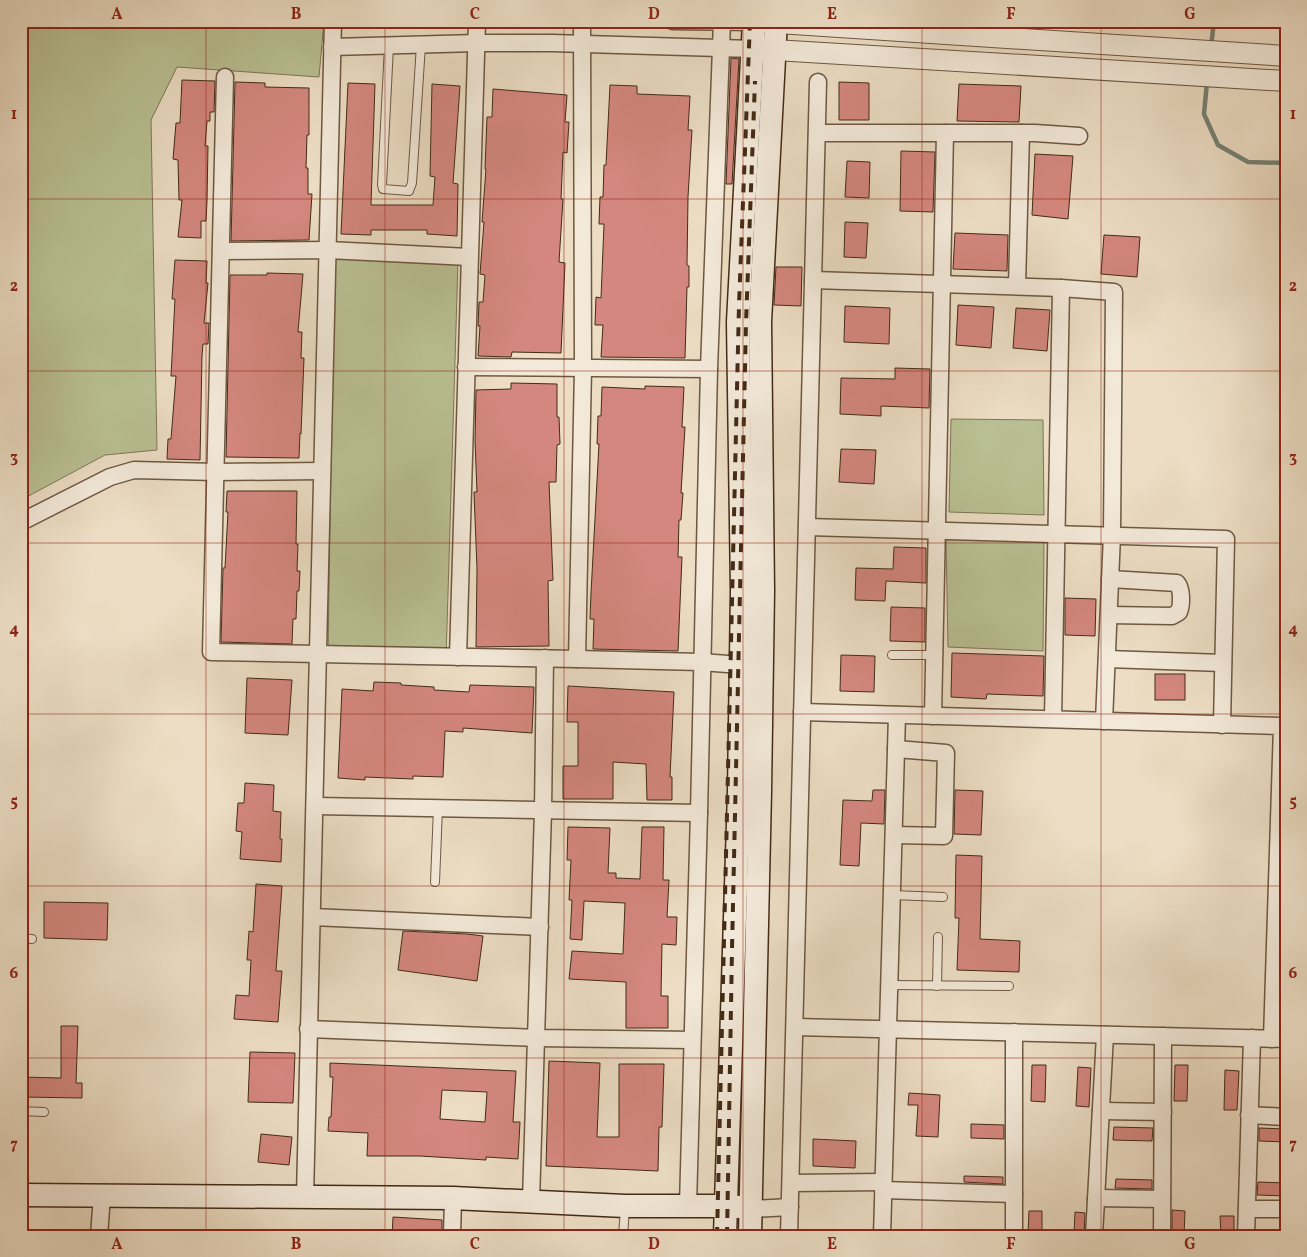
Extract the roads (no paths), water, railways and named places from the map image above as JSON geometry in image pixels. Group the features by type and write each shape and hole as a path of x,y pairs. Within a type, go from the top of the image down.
{"main road":[{"path":"750,1236 763,591 760,322 765,22"},
{"path":"725,1236 738,801 742,591 738,322 764,50"},
{"path":"21,1195 454,1198 625,1206 726,1206 751,1209"}],"street":[{"path":"305,1198 308,1030 316,806 333,21"},
{"path":"458,657 477,21"},
{"path":"577,659 583,369 582,21"},
{"path":"673,21 765,22 1286,56"},
{"path":"688,1205 709,369 722,22"},
{"path":"332,47 477,43 582,44 764,50 1179,73 1286,81"},
{"path":"225,77 212,652 545,658 701,662 740,665"},
{"path":"789,1236 818,82"},
{"path":"817,133 1021,133 1079,136"},
{"path":"933,716 945,133"},
{"path":"1017,286 1021,133"},
{"path":"221,250 328,250 469,257"},
{"path":"814,280 1017,286 1114,292 1112,535 1104,721"},
{"path":"1053,720 1061,288"},
{"path":"466,367 709,369"},
{"path":"21,522 110,477 134,470 216,472 322,471"},
{"path":"807,527 1226,539 1222,725"},
{"path":"1109,615 1172,616 1181,609 1180,590 1177,583 1110,579"},
{"path":"531,1202 543,811 545,658"},
{"path":"1107,658 1223,663"},
{"path":"795,1026 1279,1039 1282,726 802,712"},
{"path":"882,1236 897,715"},
{"path":"894,835 944,836 946,753 896,749"},
{"path":"316,806 699,813"},
{"path":"312,917 540,926"},
{"path":"308,1030 537,1038 692,1040"},
{"path":"1014,1032 1014,1236"},
{"path":"1094,1236 1106,1035"},
{"path":"1162,1236 1163,1036"},
{"path":"1246,1236 1252,1038"},
{"path":"1101,1111 1163,1112"},
{"path":"1249,1115 1286,1117"},
{"path":"791,1183 883,1186 1014,1194"},
{"path":"99,1236 102,1195"},
{"path":"452,1236 454,1198"},
{"path":"1096,1198 1162,1199"},
{"path":"751,1209 790,1207"},
{"path":"1247,1209 1286,1209"}],"lane":[{"path":"388,46 382,185 387,190 409,191 412,183 421,44"},
{"path":"892,655 934,655"},
{"path":"435,882 438,808"},
{"path":"892,895 943,897"},
{"path":"937,986 938,937"},
{"path":"21,938 32,939"},
{"path":"889,985 1009,986"},
{"path":"21,1111 44,1112"},
{"path":"623,1236 625,1206"}],"waterway":[{"path":"1211,47 1214,21"},
{"path":"1207,82 1204,114 1218,145 1248,162 1286,163"}],"railway":[{"path":"717,1236 739,305 750,21"},
{"path":"727,1236 746,323 755,81"}]}
